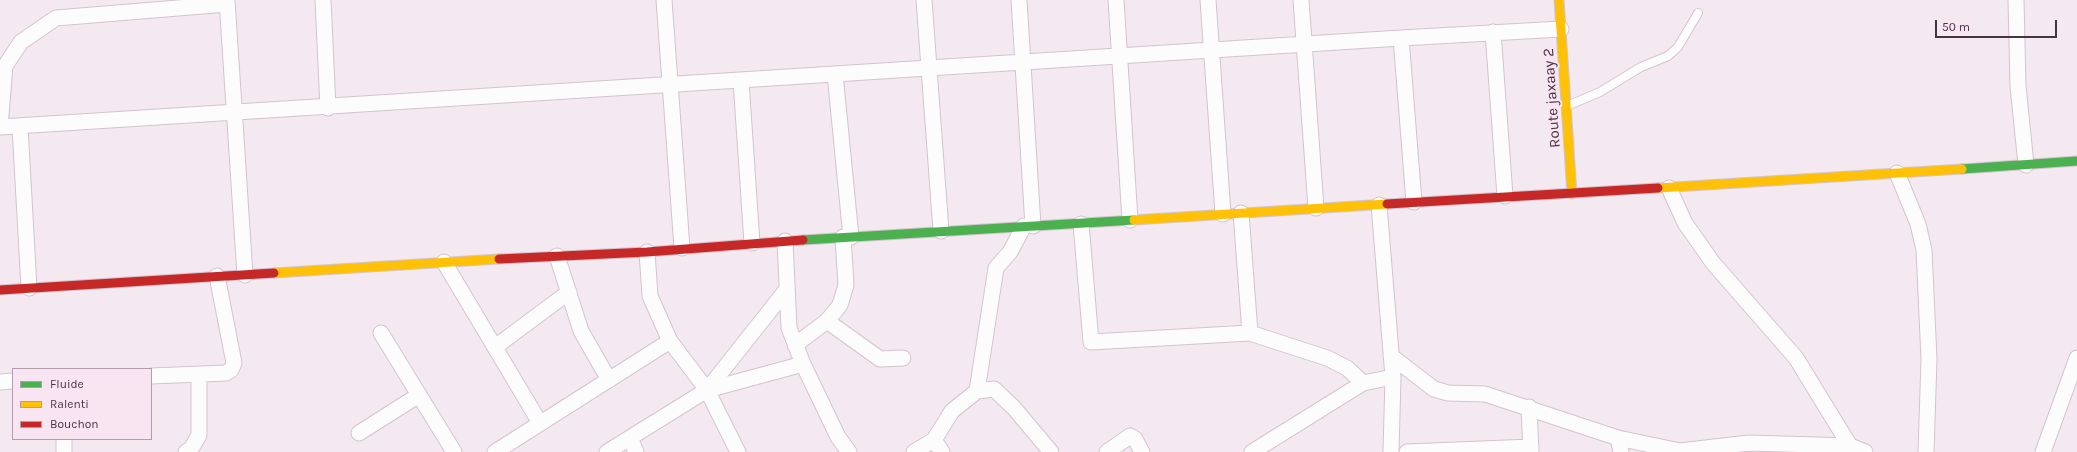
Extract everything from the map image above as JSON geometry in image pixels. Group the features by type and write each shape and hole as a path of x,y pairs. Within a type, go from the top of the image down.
{"street":[{"path":"323,0 328,108"},
{"path":"664,0 682,248"},
{"path":"924,0 942,231"},
{"path":"977,391 996,268 1029,226 1023,62 1019,0"},
{"path":"1116,0 1130,220"},
{"path":"1208,0 1223,214"},
{"path":"1301,0 1316,208"},
{"name":"Route jaxaay 2","path":"1559,0 1572,194"},
{"path":"2016,0 2018,86 2026,165"},
{"path":"245,275 234,114 227,2 56,18 21,42 5,66 0,128 234,114 328,108 1493,32 1561,29"},
{"path":"1493,32 1505,196"},
{"path":"1401,38 1414,202"},
{"path":"795,345 827,320 840,305 846,285 847,237 835,74"},
{"path":"741,81 752,243"},
{"path":"20,127 29,288"},
{"path":"0,290 444,262 647,252 752,243 1081,224 1505,196 1572,194 1669,188 2077,161"},
{"path":"1897,173 1918,224 1924,250 1929,359 1926,452"},
{"path":"1669,188 1685,223 1712,263 1796,358 1850,446"},
{"path":"1379,205 1391,356 1391,452"},
{"path":"1241,213 1250,333"},
{"path":"1081,224 1091,342 1250,333 1327,358 1348,368 1363,383"},
{"path":"785,241 789,328 802,364 838,437 849,452"},
{"path":"647,252 650,296 670,341 707,390 738,452"},
{"path":"557,256 581,331 609,380"},
{"path":"444,262 540,423"},
{"path":"152,376 226,374 232,370 234,363 217,276"},
{"path":"707,390 787,289"},
{"path":"495,347 569,292"},
{"path":"827,320 880,359 903,358"},
{"path":"381,333 454,452"},
{"path":"495,452 670,341"},
{"path":"1391,356 1434,389 1448,393 1485,394 1529,408 1620,445 1680,451 1749,443 1850,446 1864,452"},
{"path":"2043,452 2077,358"},
{"path":"608,452 707,390 802,364"},
{"path":"186,452 191,449 199,435 199,375"},
{"path":"1252,452 1363,383 1392,377"},
{"path":"0,382 12,382"},
{"path":"914,452 938,446 952,411 977,391 994,389 1014,408 1051,452"},
{"path":"359,433 419,395"},
{"path":"1407,452 1531,450 1529,408"},
{"path":"1107,452 1130,436 1135,439 1142,452"},
{"path":"630,438 636,452"},
{"path":"64,440 64,452"}],"lane":[{"path":"1566,106 1600,92 1641,67 1668,56 1678,46 1698,13"}],"traffic: fast":[{"path":"1962,169 2077,161"},
{"path":"803,240 1134,220"}],"traffic: slow":[{"path":"1559,0 1572,194"},
{"path":"1658,188 1962,169"},
{"path":"1134,220 1387,204"},
{"path":"274,273 499,259"}],"traffic: jam":[{"path":"1387,204 1658,188"},
{"path":"499,259 647,252 803,240"},
{"path":"0,290 274,273"}]}
